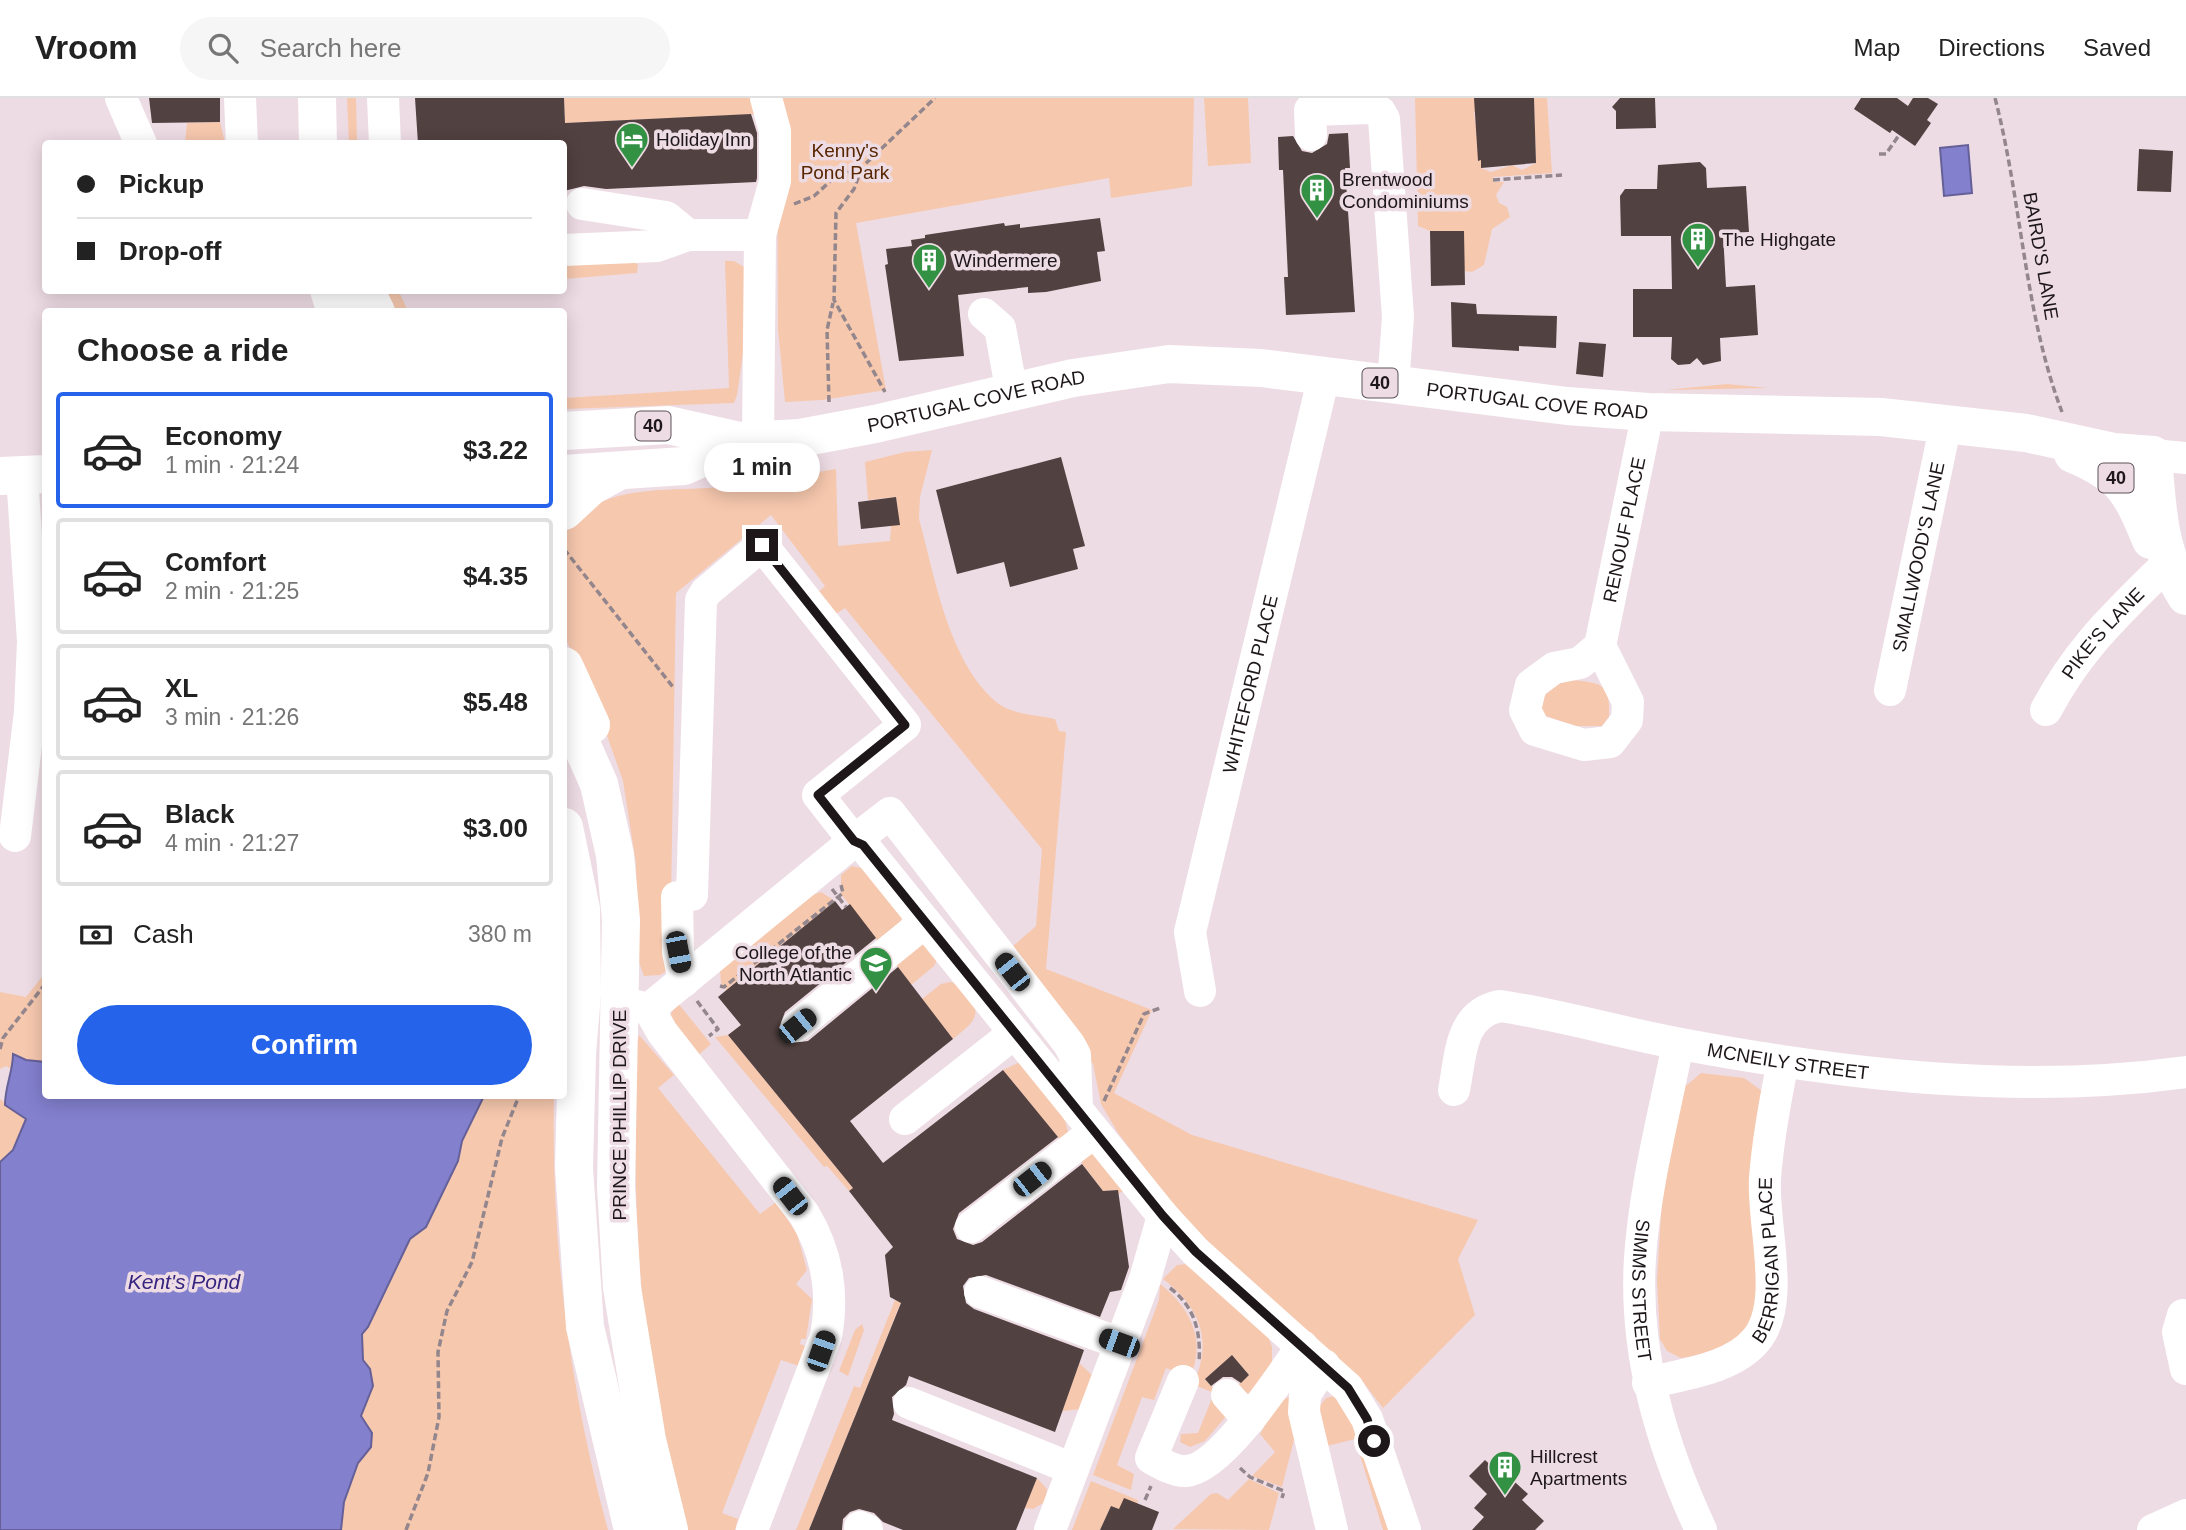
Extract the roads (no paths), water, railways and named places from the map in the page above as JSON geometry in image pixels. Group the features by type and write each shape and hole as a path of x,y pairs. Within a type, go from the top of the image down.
{"main road":[{"path":"317,98 318,140"},
{"name":"PORTUGAL COVE ROAD","path":"567,474 684,466 749,441 822,434 1073,378 1169,364 1261,368 1648,412 1815,414 1946,423 2026,433 2114,452 2170,456 2158,523 2169,562 2186,596"},
{"name":"PORTUGAL COVE ROAD","path":"567,431 668,425 749,441"},
{"name":"40","path":"2026,433 2087,460 2120,481 2137,504 2153,543 2169,562"},
{"path":"567,508 591,486 617,472"},
{"path":"567,673 593,729 589,758"},
{"name":"PRINCE PHILLIP DRIVE","path":"567,711 589,758 611,826 634,1005 616,1187 622,1288 647,1440 669,1530"},
{"name":"PRINCE PHILLIP DRIVE","path":"567,841 581,909 582,994 577,1054 574,1168 581,1279 590,1355 633,1530"}],"street":[{"path":"121,98 139,140"},
{"path":"240,98 242,140"},
{"path":"383,98 385,140"},
{"path":"749,441 760,235 772,202 775,131 766,98"},
{"path":"1311,135 1310,110 1371,107 1380,112 1384,119 1398,317 1393,385"},
{"path":"582,204 666,217 688,235"},
{"path":"567,250 657,246 688,235 760,235"},
{"path":"984,314 1000,328 1012,393"},
{"name":"WHITEFORD PLACE","path":"1200,991 1190,932 1324,376"},
{"name":"RENOUF PLACE","path":"1600,646 1648,412"},
{"name":"SMALLWOOD'S LANE","path":"1890,690 1946,423"},
{"path":"15,836 30,712 33,641 23,475"},
{"path":"695,987 678,952 677,897 692,895 701,600 706,592 762,545 905,725 818,795 854,841 863,845 1013,1034 1163,1216 1196,1252 1348,1388 1367,1419 1405,1530"},
{"name":"PIKE'S LANE","path":"2046,710 2067,670 2088,643 2169,562"},
{"path":"582,994 634,1005 695,987 854,841 890,813 1069,1044 1075,1055 1085,1121"},
{"path":"797,1026 925,922"},
{"path":"634,1005 662,1032 804,1214 815,1231 826,1265 830,1306 826,1336 752,1530"},
{"name":"MCNEILY STREET","path":"1454,1090 1469,1026 1476,1014 1488,1008 1517,1009 1678,1044 1862,1072 2036,1083 2090,1083 2186,1072"},
{"path":"905,1119 1013,1034"},
{"name":"SIMMS STREET","path":"1678,1044 1660,1121 1640,1257 1639,1295 1648,1382 1671,1459 1701,1530"},
{"name":"BERRIGAN PLACE","path":"1648,1382 1728,1360 1755,1342 1764,1329 1771,1297 1765,1179 1774,1106 1783,1062"},
{"path":"971,1227 1085,1121"},
{"path":"1050,1530 1145,1279 1163,1216"},
{"path":"979,1292 1119,1343"},
{"path":"2183,1315 2178,1332 2186,1368"},
{"path":"1183,1381 1151,1458 1185,1471 1200,1466 1222,1449 1313,1356"},
{"path":"1313,1356 1304,1412 1332,1530"},
{"path":"1227,1395 1249,1420"},
{"path":"909,1403 1073,1469"},
{"path":"2153,1530 2186,1515"}],"water":[{"path":"1968,145 1972,193 1944,196 1940,148"},
{"name":"Kent's Pond","path":"13,1054 26,1060 42,1062 42,1099 483,1099 462,1141 458,1161 426,1227 410,1239 368,1327 362,1334 363,1360 370,1369 373,1386 361,1416 372,1433 371,1447 358,1463 344,1502 341,1530 0,1530 0,1162 13,1150 26,1119 5,1105"}],"place":[{"name":"Holiday Inn","path":"632,169"},
{"name":"Brentwood Condominiums","path":"1317,220"},
{"name":"The Highgate","path":"1698,269"},
{"name":"Windermere","path":"929,290"},
{"name":"College of the North Atlantic","path":"876,993"},
{"name":"Hillcrest Apartments","path":"1505,1497"}],"park label":[{"name":"Kenny's Pond Park","path":"845,161"}]}
